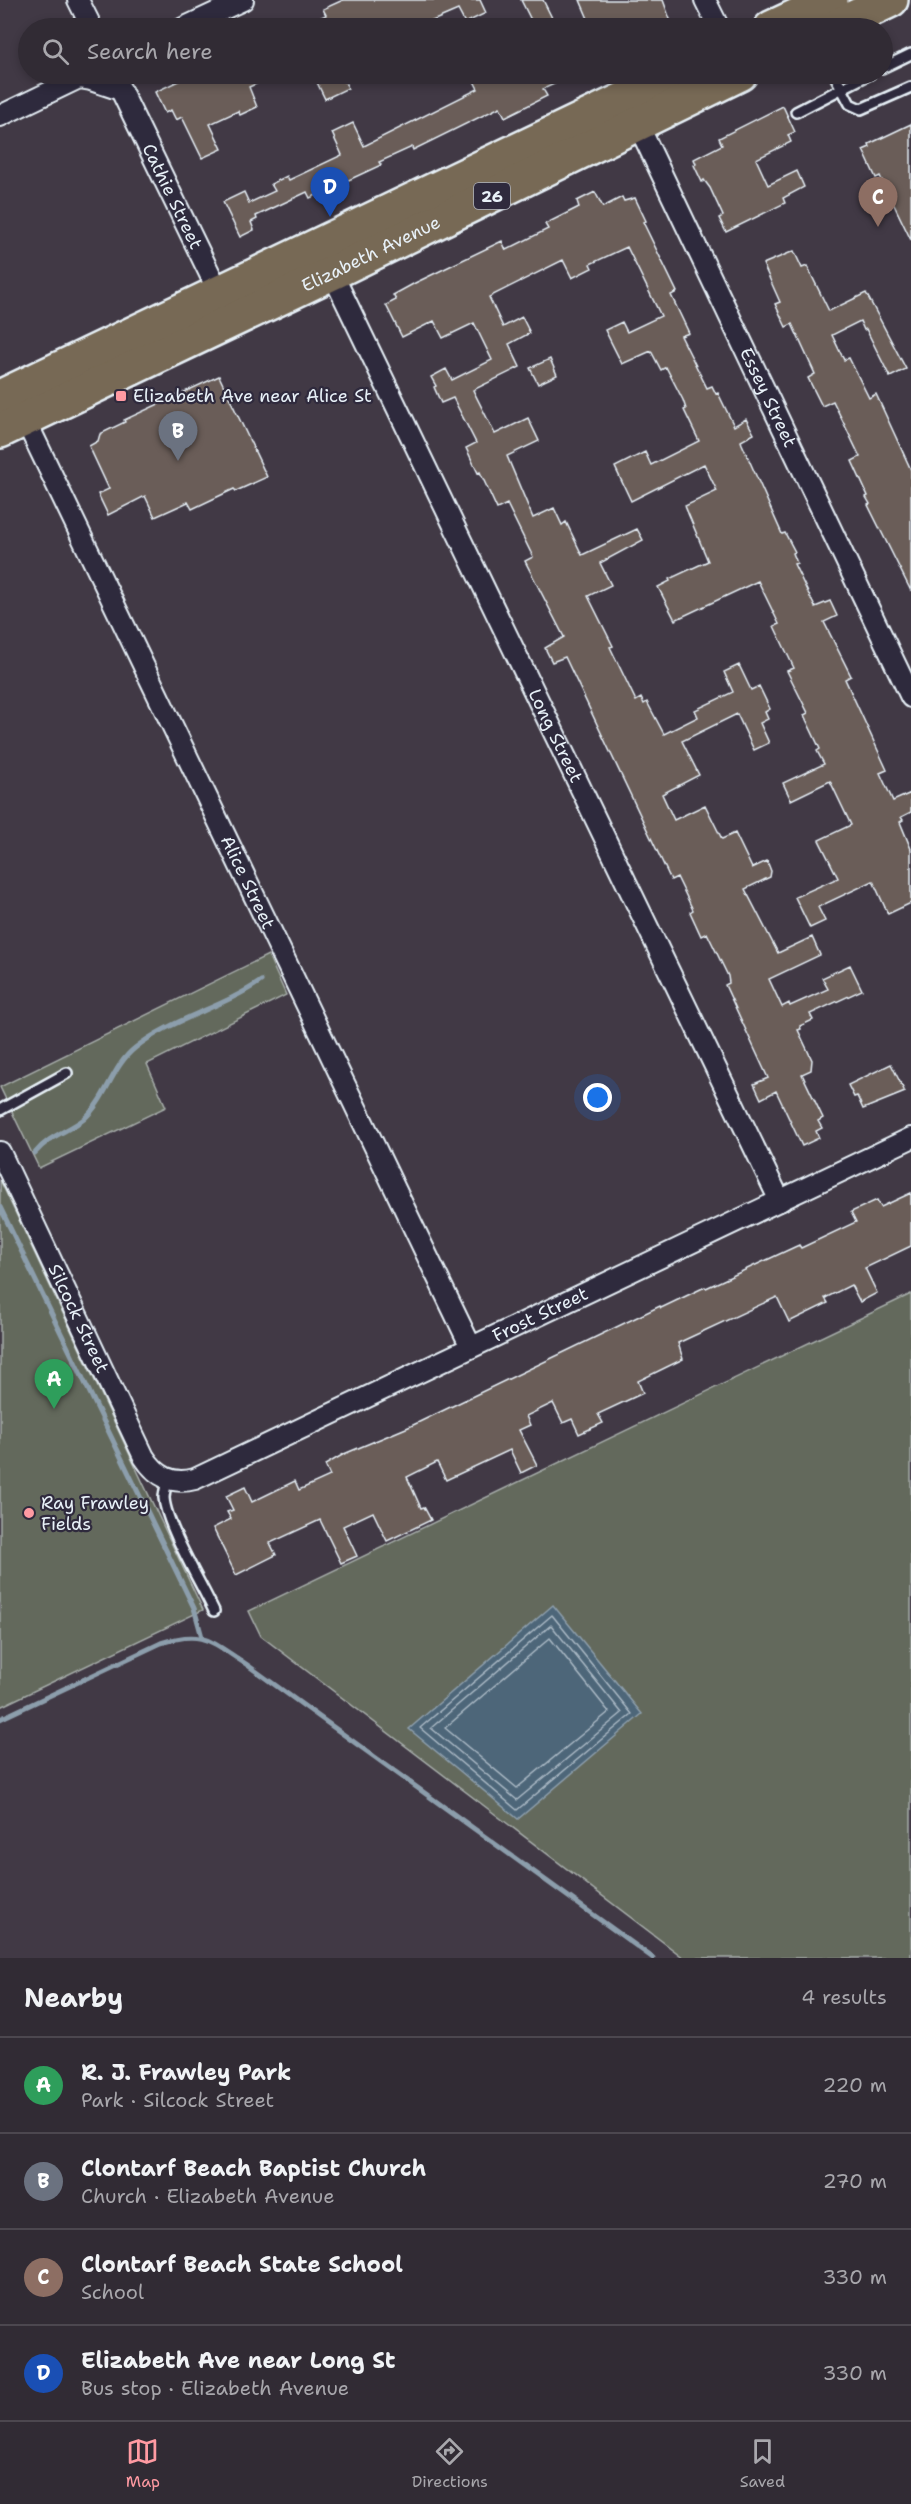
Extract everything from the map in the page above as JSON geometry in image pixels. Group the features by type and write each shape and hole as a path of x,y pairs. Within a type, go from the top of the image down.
{"highway":[{"path":"792,18 831,0"},
{"path":"853,18 891,0"},
{"name":"Elizabeth Avenue","path":"0,397 226,307 332,273 632,112 665,84"},
{"name":"Elizabeth Avenue","path":"13,425 226,307 632,112 712,84"}],"street":[{"path":"78,0 87,18"},
{"path":"204,18 243,0"},
{"path":"705,0 714,18"},
{"path":"0,116 64,84"},
{"name":"Cathie Street","path":"118,84 226,307"},
{"name":"Essey Street","path":"632,112 911,697"},
{"name":"Long Street","path":"332,273 780,1201"},
{"name":"Alice Street","path":"13,425 471,1347"},
{"name":"Frost Street","path":"167,1480 186,1482 195,1479 911,1138"},
{"name":"Silcock Street","path":"0,1152 144,1457 150,1467 167,1480"}],"lane":[{"path":"893,63 911,54"},
{"path":"839,84 850,104 861,109 911,87"},
{"path":"796,112 849,84"},
{"path":"0,1110 67,1073"},
{"path":"167,1480 164,1497 166,1508 214,1611"}],"green space":[{"path":"268,955 286,995 147,1064 166,1107 39,1168 0,1087"},
{"path":"0,1180 203,1610 0,1707"},
{"path":"911,1294 911,1958 684,1958 261,1636 249,1611"}],"water":[{"path":"553,1605 642,1714 518,1819 409,1729"}],"building":[{"path":"343,0 480,0 486,13 476,18 462,18 458,10 439,18 320,18 326,15 323,9"},
{"path":"521,0 543,0 552,18 530,18"},
{"path":"580,0 663,0 670,18 588,18"},
{"path":"172,84 256,84 249,87 257,107 240,115 238,111 210,124 222,149 202,158 182,117 176,120 171,110 165,113 155,92"},
{"path":"318,84 346,84 348,88 325,99"},
{"path":"476,84 554,84 543,89 547,96 505,117 500,107 413,150 412,147 379,162 381,165 310,198 307,192 256,216 257,219 251,222 254,230 240,237 223,202 244,192 249,203 275,191 271,184 287,176 289,180 342,155 332,133 353,123 364,146 478,89"},
{"path":"783,106 795,132 788,135 791,142 756,159 768,185 797,171 804,187 783,198 785,203 726,232 719,218 723,216 710,188 704,180 702,182 694,165 696,164 694,159 722,145 719,138"},
{"path":"911,124 911,240 880,176 876,178 863,150 870,147 869,144"},
{"path":"595,192 603,207 622,197 624,201 635,198 646,221 643,222 677,292 671,295 689,333 681,336 707,388 712,386 716,394 718,393 734,426 746,419 754,434 741,441 782,534 785,533 795,552 793,553 797,563 794,564 815,607 830,601 837,616 824,622 851,676 845,679 887,770 880,773 893,801 911,793 911,812 901,817 903,820 900,822 911,849 911,903 888,914 873,881 818,907 825,921 810,928 795,897 838,878 819,840 851,825 830,781 791,800 783,783 824,764 817,751 820,749 804,715 808,713 787,671 794,668 774,626 779,624 758,581 675,620 658,587 670,581 669,579 708,561 685,506 717,491 704,464 631,501 615,467 645,452 651,465 699,441 684,410 686,409 683,400 666,367 661,370 651,351 622,364 605,330 622,322 627,332 661,316 627,247 590,264 592,268 572,278 563,260 489,297 503,327 522,317 530,333 509,344 520,367 473,390 495,434 528,418 539,441 507,456 533,518 554,508 562,525 566,522 582,555 637,529 643,540 600,563 611,585 588,596 613,646 610,647 636,701 641,698 644,704 647,702 664,734 698,717 695,710 733,692 724,672 739,665 751,690 759,686 770,709 765,712 768,719 760,723 769,743 754,750 737,714 682,741 699,775 662,794 674,820 705,805 722,839 735,833 752,868 767,861 771,871 770,877 745,889 778,953 812,937 820,955 769,979 782,1007 789,1003 790,1006 828,989 822,978 850,965 862,990 810,1014 813,1020 800,1026 801,1029 798,1030 812,1060 811,1070 802,1074 823,1118 818,1121 822,1128 816,1131 819,1138 802,1146 776,1091 761,1099 754,1084 768,1078 725,985 729,983 728,976 707,933 701,936 690,912 693,910 677,877 671,880 565,657 552,662 545,648 564,637 525,561 533,557 507,504 497,509 480,472 478,473 466,448 476,443 453,398 441,403 434,387 436,386 431,377 446,369 452,380 492,360 474,323 443,338 434,321 402,337 386,305 396,300 393,295 502,241 506,250 548,229 545,224 579,207 577,201"},
{"path":"794,251 802,268 807,266 829,311 866,293 906,369 890,377 860,321 832,335 844,360 849,358 869,398 876,394 911,470 911,591 868,505 870,504 866,497 868,496 852,461 860,457 833,401 822,406 808,378 815,374 792,324 786,327 775,304 780,302 763,264"},
{"path":"550,359 557,375 538,384 530,368"},
{"path":"219,376 267,477 236,491 234,489 192,509 188,502 155,517 145,496 108,515 98,494 109,489 89,446 98,441 100,434 125,422 124,420"},
{"path":"891,1064 905,1092 863,1109 857,1096 854,1097 848,1085"},
{"path":"911,1193 911,1246 865,1268 877,1293 860,1302 851,1285 825,1298 828,1303 789,1322 777,1297 678,1343 683,1359 638,1381 643,1393 598,1414 603,1423 579,1434 572,1419 563,1423 553,1403 526,1416 530,1425 519,1430 537,1465 521,1473 510,1450 446,1480 437,1462 407,1477 421,1508 424,1507 431,1520 387,1541 373,1512 343,1526 357,1556 341,1563 320,1520 270,1543 276,1555 236,1575 213,1528 231,1519 227,1512 233,1510 226,1496 245,1487 252,1502 295,1481 299,1490 330,1476 325,1465 344,1454 411,1426 660,1306 661,1308 799,1245 801,1248 856,1222 851,1212 877,1200 881,1207"}],"waterway":[{"path":"35,1153 92,1111 120,1064 135,1048 164,1029 230,999 261,981"},
{"path":"0,1207 194,1608 202,1637"},
{"path":"0,1719 161,1643 188,1637 207,1640 246,1664 653,1958"}],"place":[{"name":"Elizabeth Ave near Long St","path":"330,217"},
{"name":"Clontarf Beach State School","path":"878,227"},
{"name":"Elizabeth Ave near Alice St","path":"121,396"},
{"name":"Clontarf Beach Baptist Church","path":"178,461"},
{"name":"R. J. Frawley Park","path":"54,1409"},
{"name":"Ray Frawley Fields","path":"29,1513"}]}
